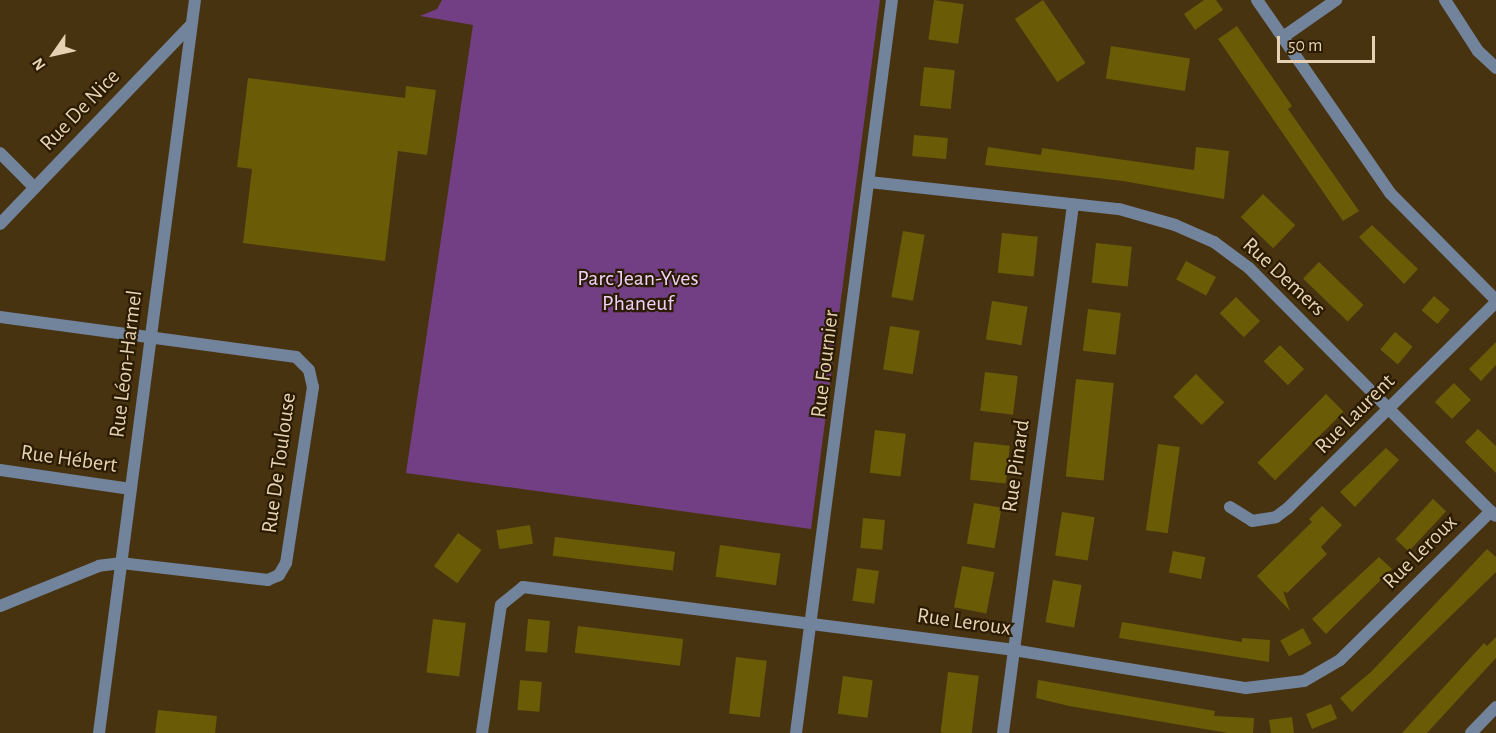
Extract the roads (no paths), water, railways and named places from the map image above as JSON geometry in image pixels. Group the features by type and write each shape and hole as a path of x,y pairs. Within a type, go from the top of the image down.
{"street":[{"name":"Rue Léon-Harmel","path":"98,732 195,0"},
{"name":"Rue Fournier","path":"796,733 813,623 892,0"},
{"path":"1257,0 1390,193 1496,301"},
{"path":"1283,37 1336,0"},
{"path":"1445,0 1494,67"},
{"name":"Rue De Nice","path":"0,224 191,25"},
{"path":"0,153 35,188"},
{"name":"Rue Demers","path":"869,182 1119,209 1175,225 1214,242 1249,268 1493,514"},
{"name":"Rue Pinard","path":"1003,733 1072,205"},
{"name":"Rue Laurent","path":"1230,507 1252,521 1276,517 1389,409 1496,301"},
{"name":"Rue De Toulouse","path":"0,317 296,357 309,370 313,387 286,563 279,575 268,580 122,563 99,566 0,606"},
{"name":"Rue Hébert","path":"0,470 131,489"},
{"name":"Rue Leroux","path":"482,733 501,605 523,587 1013,650 1246,688 1304,681 1340,660 1493,514"},
{"path":"1471,733 1496,707"}],"park label":[{"name":"Parc Jean-Yves Phaneuf","path":"638,290"}]}
